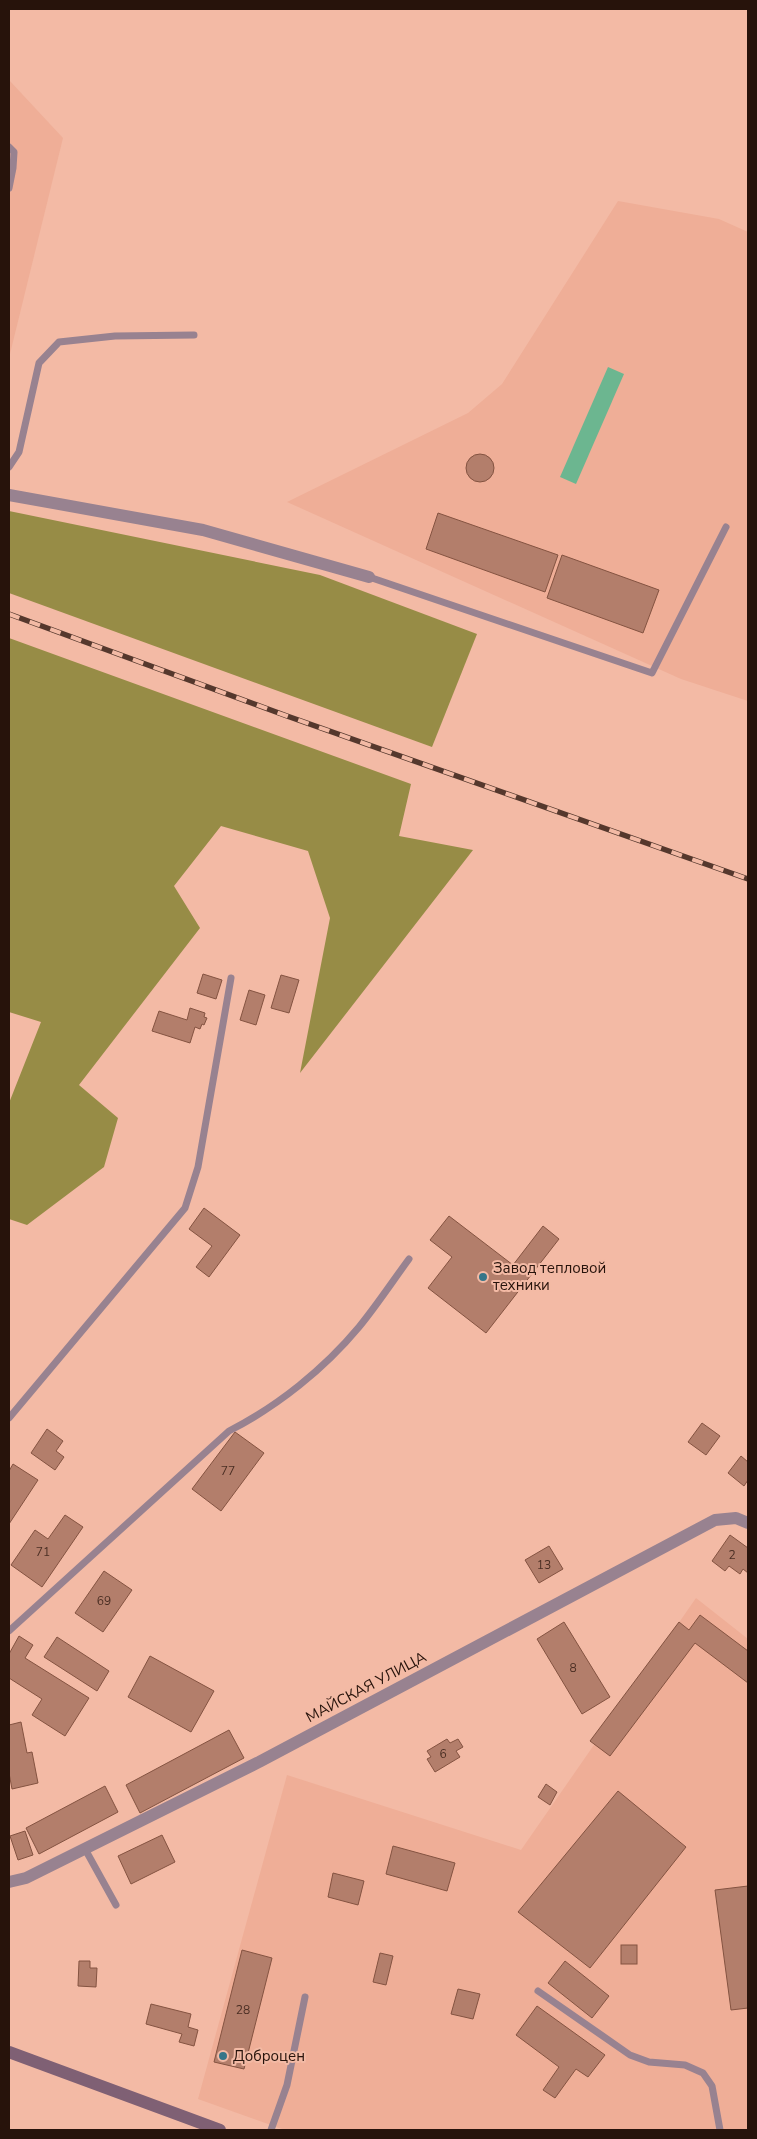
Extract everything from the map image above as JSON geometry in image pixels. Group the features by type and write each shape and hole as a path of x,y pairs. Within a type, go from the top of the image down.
{"main road":[{"path":"9,2052 220,2130"}],"street":[{"path":"9,495 203,530 369,576"},
{"name":"МАЙСКАЯ УЛИЦА","path":"9,1882 26,1878 259,1762 715,1520 736,1518 748,1523"}],"lane":[{"path":"9,147 14,152 9,188"},
{"path":"9,467 20,452 39,363 59,342 115,336 194,335"},
{"path":"369,576 652,673 726,526"},
{"path":"9,1418 185,1208 198,1167 232,978"},
{"path":"9,1631 229,1431 282,1399 322,1364 359,1327 409,1259"},
{"path":"85,1849 116,1905"},
{"path":"538,1991 630,2055 649,2062 686,2065 702,2073 712,2086 720,2130"},
{"path":"271,2130 287,2085 305,1997"}],"shaded area":[{"path":"9,80 63,138 9,358"},
{"path":"618,201 719,219 748,232 748,701 681,679 287,502 468,413 502,384"},
{"path":"608,367 624,374 576,484 560,477"},
{"path":"9,511 320,575 477,634 432,747 9,593"},
{"path":"9,638 411,784 399,836 473,850 300,1073 330,918 308,851 221,826 174,886 200,928 79,1085 118,1118 104,1167 27,1225 9,1219 9,1103 41,1022 9,1012"},
{"path":"696,1598 748,1639 748,2130 285,2130 198,2099 287,1775 521,1850"}],"building":[{"path":"480,454 490,458 494,468 490,478 480,482 470,478 466,468 470,458"},
{"path":"438,513 558,555 545,592 426,549"},
{"path":"562,555 659,590 643,633 547,598"},
{"path":"203,974 222,980 216,999 197,993"},
{"path":"281,975 299,980 289,1013 271,1008"},
{"path":"249,990 265,995 256,1025 240,1020"},
{"path":"190,1008 205,1013 204,1017 207,1018 200,1029 195,1027 190,1043 152,1031 159,1011 187,1020"},
{"path":"204,1208 240,1235 209,1277 196,1267 212,1246 189,1229"},
{"name":"Завод тепловой техники","path":"449,1216 513,1265 543,1226 559,1239 486,1333 428,1288 452,1257 430,1240"},
{"path":"702,1423 720,1436 706,1455 688,1442"},
{"path":"47,1429 63,1441 56,1451 64,1457 55,1470 31,1453"},
{"path":"235,1432 264,1453 221,1511 192,1489"},
{"path":"741,1456 748,1462 748,1480 744,1486 728,1473"},
{"path":"13,1464 38,1480 9,1524 9,1471"},
{"path":"65,1515 83,1527 42,1587 11,1565 35,1530 48,1539"},
{"path":"730,1535 748,1548 748,1573 743,1569 740,1574 729,1566 725,1571 712,1561"},
{"path":"549,1546 563,1569 539,1583 525,1560"},
{"path":"104,1571 132,1590 103,1632 75,1613"},
{"path":"700,1615 748,1651 748,1683 695,1643 610,1756 590,1741 679,1622 689,1630"},
{"path":"564,1622 610,1697 582,1714 537,1639"},
{"path":"19,1636 33,1645 25,1658 89,1698 65,1736 32,1715 42,1699 9,1678 9,1654"},
{"path":"57,1637 109,1671 97,1691 44,1657"},
{"path":"150,1656 214,1691 191,1732 128,1697"},
{"path":"21,1722 27,1753 32,1752 38,1783 12,1789 9,1773 9,1725"},
{"path":"229,1730 244,1758 140,1813 126,1785"},
{"path":"447,1739 450,1743 458,1739 463,1747 456,1751 460,1757 435,1772 427,1759 431,1757 427,1751"},
{"path":"546,1784 557,1792 550,1805 538,1797"},
{"path":"105,1786 118,1812 39,1854 26,1828"},
{"path":"618,1791 686,1847 590,1968 518,1912"},
{"path":"25,1831 33,1855 18,1860 10,1836"},
{"path":"162,1835 175,1862 131,1884 118,1856"},
{"path":"393,1846 455,1863 447,1891 386,1874"},
{"path":"333,1873 364,1881 358,1905 328,1897"},
{"path":"748,1886 748,2008 731,2010 715,1890"},
{"path":"621,1945 637,1945 637,1964 621,1964"},
{"path":"242,1950 272,1958 244,2069 214,2062"},
{"path":"380,1953 393,1956 386,1985 373,1982"},
{"path":"79,1961 90,1961 90,1968 97,1968 96,1987 78,1986"},
{"path":"565,1961 609,1996 592,2018 548,1983"},
{"path":"458,1989 480,1994 473,2019 451,2014"},
{"path":"151,2004 191,2014 188,2027 198,2030 194,2046 179,2042 182,2034 146,2024"},
{"path":"537,2006 605,2055 588,2077 576,2069 555,2098 543,2090 559,2067 516,2035"}],"railway":[{"path":"9,614 287,716 748,879"}],"place":[{"name":"Завод тепловой техники","path":"483,1277"},
{"name":"Доброцен","path":"223,2056"}]}
